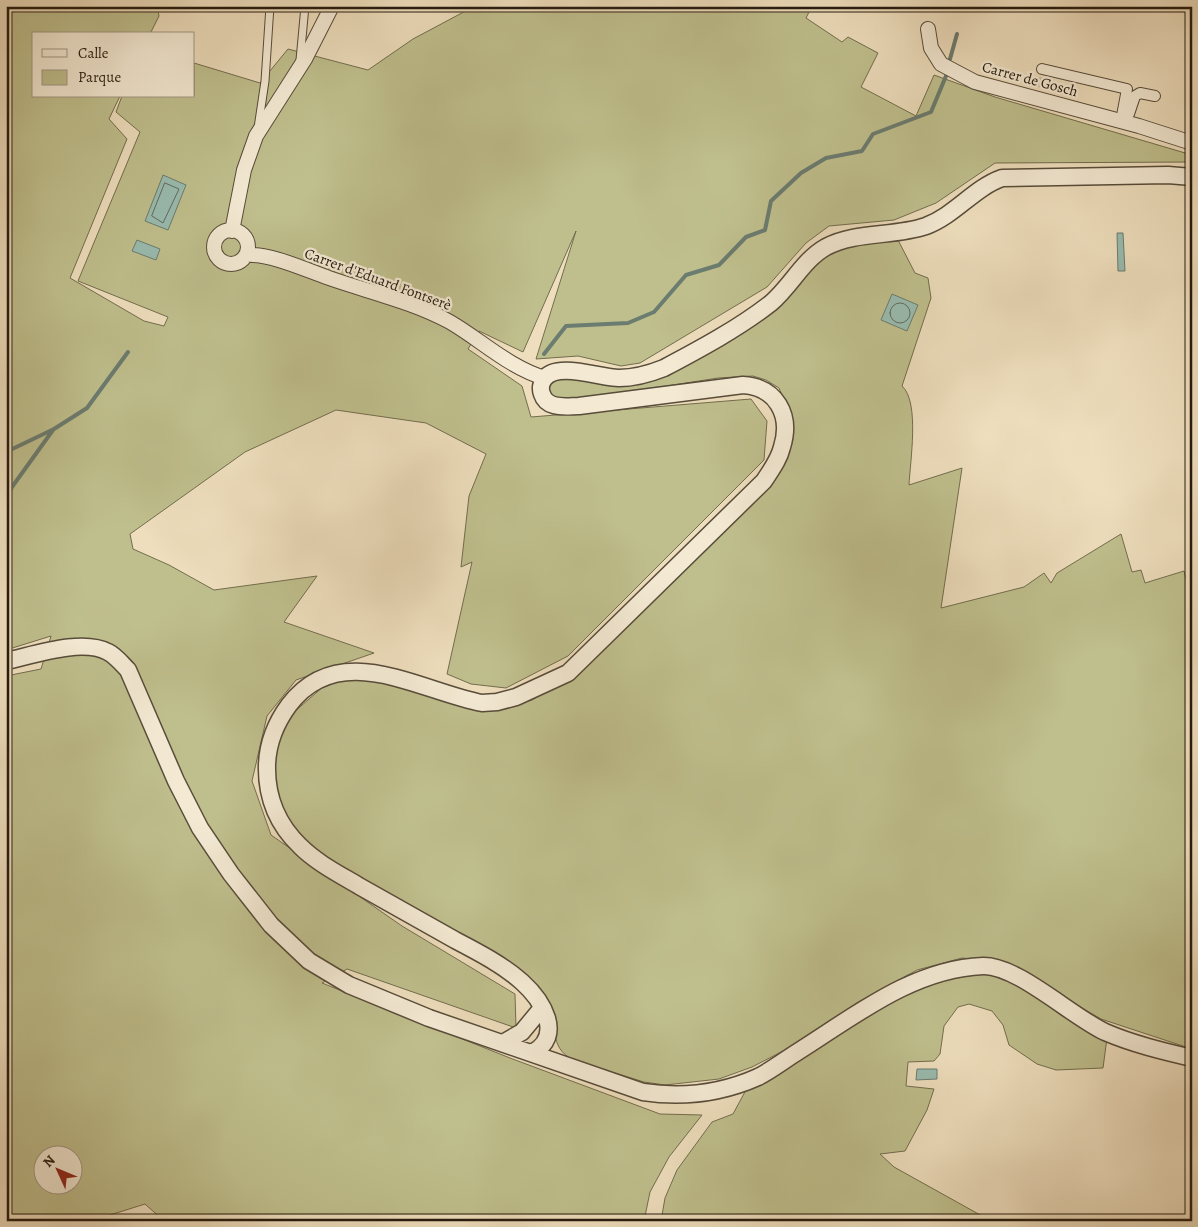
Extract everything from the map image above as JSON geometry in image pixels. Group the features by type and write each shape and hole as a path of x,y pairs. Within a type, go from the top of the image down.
{"street":[{"path":"232,231 244,170 256,136 299,68 332,6"},
{"name":"Carrer de Gosch","path":"928,29 930,48 941,64 975,82 1124,122 1192,143"},
{"name":"Carrer de Gosch","path":"1042,69 1127,89 1124,122"},
{"path":"1124,122 1135,96 1140,93 1155,96"},
{"path":"532,1053 539,1049 549,1033 550,1024 547,1015 541,1009 532,993 505,969 314,858 288,834 272,806 267,771 270,741 281,716 294,699 305,690 335,675 354,671 382,673 482,703 516,697 568,673 764,481 777,460 783,445 783,419 780,407 775,397 764,389 754,386 743,386 579,406 560,406 553,405 544,398 541,388 545,378 554,372 565,371 626,378 664,368 770,304 789,286 809,261 826,247 844,240 913,230 928,225 956,210 990,182 1002,178 1168,175 1192,177"},
{"path":"232,231 245,240 246,255 238,263 231,264 220,260 215,254 215,243 222,233 232,231"},
{"name":"Carrer d'Eduard Fontserè","path":"246,255 282,262 426,311 463,330 527,372 545,378"},
{"path":"6,661 79,646 98,648 118,659 128,670 176,781 200,828 231,874 271,925 308,961 331,976 429,1018 643,1092 672,1096 721,1089 758,1076 886,995 923,978 984,966 1006,971 1018,977 1067,1011 1104,1031 1140,1046 1192,1058"},
{"path":"503,1043 522,1032 541,1009"},
{"path":"532,1053 541,1009"},
{"path":"549,1033 558,1057 566,1065"}],"lane":[{"path":"256,136 266,81 270,6"},
{"path":"299,68 305,6"}],"green space":[{"path":"6,6 157,6 159,16 151,32 32,32 32,98 119,98 109,119 127,139 70,278 144,321 164,326 168,317 78,281 140,132 116,112 121,98 195,98 195,63 260,83 288,49 368,70 413,39 475,6 812,6 806,18 842,42 848,37 878,53 861,87 916,116 934,75 995,97 1192,155 1192,162 995,163 936,203 894,220 829,226 806,243 767,287 640,363 621,366 578,356 536,359 576,231 523,352 479,331 468,349 522,386 531,417 751,399 767,421 764,460 568,656 506,688 471,684 447,674 472,562 461,567 469,496 486,454 426,423 336,410 245,452 130,534 133,549 169,565 214,590 317,576 284,622 374,653 296,680 267,716 252,781 271,835 402,926 515,994 516,1028 347,969 322,983 510,1058 660,1114 702,1115 669,1157 650,1192 644,1221 164,1221 145,1204 91,1221 6,1220 6,676 41,669 51,636 6,650"},
{"path":"898,240 915,273 928,278 931,298 902,386 908,394 912,418 913,433 909,485 962,468 941,608 1024,587 1044,573 1051,583 1057,573 1121,534 1132,572 1141,570 1145,583 1184,571 1192,603 1192,1049 1101,1019 1003,962 962,958 917,970 858,1002 783,1051 752,1067 719,1079 665,1085 644,1082 573,1060 565,1054 557,1042 552,1011 547,998 539,987 526,975 330,860 299,835 283,811 274,786 273,761 284,727 294,712 324,686 344,679 369,678 509,706 532,700 552,688 760,495 787,407 779,388 766,380 753,376 718,378 565,402 554,400 546,386 558,377 667,370 822,256 859,242"},
{"path":"981,973 1003,978 1022,986 1062,1016 1107,1038 1103,1068 1056,1070 1037,1064 1009,1045 1003,1025 992,1011 969,1004 958,1007 944,1026 940,1054 934,1061 908,1062 906,1086 934,1089 927,1110 905,1151 880,1154 894,1167 991,1221 661,1221 665,1198 677,1170 712,1122 733,1114 746,1090 805,1057 892,1001 934,980"}],"water":[{"path":"163,175 186,185 168,230 145,221"},
{"path":"1117,233 1123,233 1125,271 1118,271"},
{"path":"137,240 160,249 156,260 132,251"},
{"path":"892,294 918,305 907,331 881,320"},
{"path":"917,1069 937,1069 937,1079 916,1080"}],"waterway":[{"path":"950,59 957,34"},
{"path":"544,354 566,326 628,323 654,312 686,275 719,265 746,237 765,230 771,201 801,173 826,158 862,151 873,134 931,112 946,76"},
{"path":"6,452 54,429 87,408 128,352"},
{"path":"6,501 12,487 53,430"}],"tunnel":[{"path":"1038,87 1042,69"}]}
